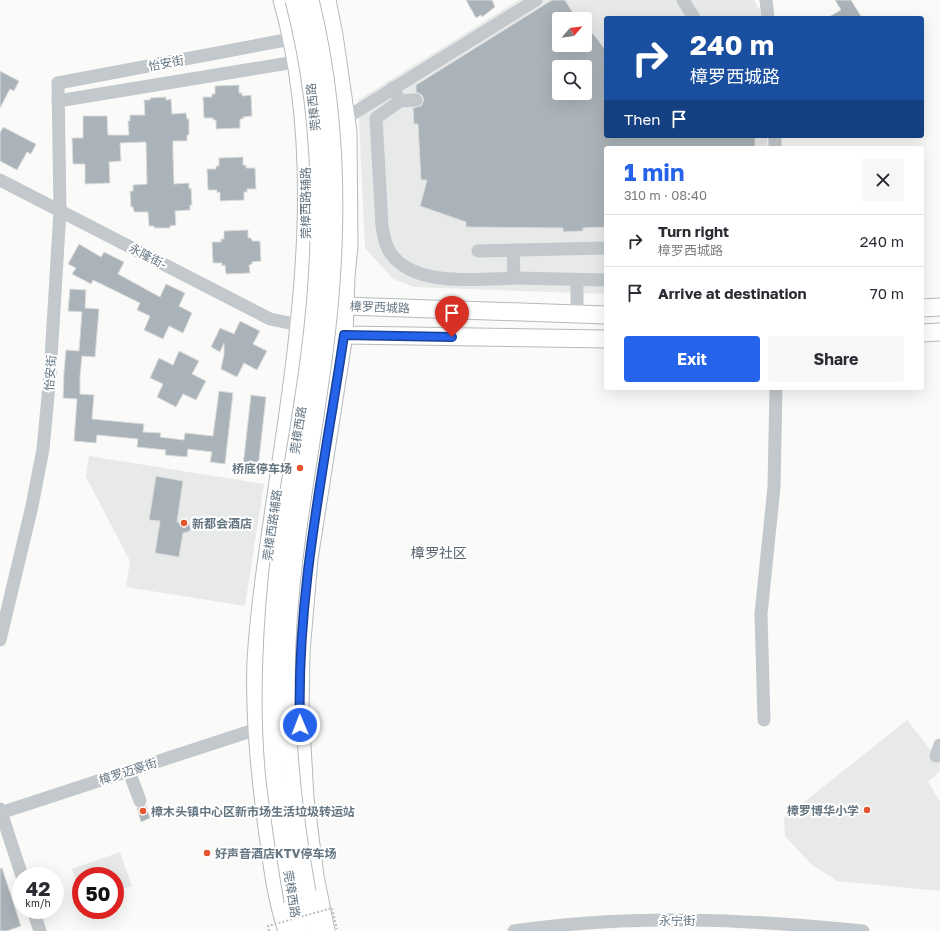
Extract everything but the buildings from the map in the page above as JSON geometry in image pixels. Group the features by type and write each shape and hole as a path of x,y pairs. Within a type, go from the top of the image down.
{"main road":[{"name":"莞樟西路辅路","path":"282,0 291,39 302,109 307,191 304,275 278,498 264,580 256,660 257,729 269,844 277,893 287,931"},
{"name":"莞樟西路","path":"294,0 307,56 313,96 318,170 319,245 310,356 278,570 272,675 272,728 275,778 297,931"},
{"name":"莞樟西路","path":"310,0 319,40 328,103 333,169 334,225 326,335 291,586 286,673 286,725 290,773 314,931"},
{"path":"326,0 334,35 346,118 349,171 349,246 346,276 344,335 309,559 301,652 300,711 301,755 316,876 332,930"},
{"name":"樟罗西城路","path":"299,325 346,306 604,315"},
{"path":"924,308 940,307"},
{"path":"299,325 344,335 604,339"},
{"path":"924,333 940,332"},
{"path":"285,428 294,415 303,411 310,411 323,419 328,434"}],"street":[{"path":"346,118 536,0"},
{"path":"683,0 693,16"},
{"path":"766,0 768,16"},
{"name":"怡安街","path":"0,640 32,506 43,449 50,375 60,211 58,83 291,39"},
{"name":"怡安街","path":"58,101 295,62"},
{"path":"393,88 400,101"},
{"path":"416,100 400,101 376,118 382,226 385,242 391,254 400,264 424,275 457,279 514,278 604,280"},
{"name":"永隆街-","path":"0,180 270,319 299,325"},
{"path":"478,251 604,248"},
{"path":"513,250 514,278"},
{"path":"577,280 577,315"},
{"path":"764,720 761,614 774,487 776,390"},
{"name":"樟罗迈豪街","path":"0,811 257,729"},
{"path":"129,771 140,802"},
{"path":"0,811 19,867"},
{"path":"36,919 40,931"},
{"name":"永宁街","path":"514,931 542,927 674,919 787,923 863,931"}],"path":[{"path":"270,931 268,926 332,908 332,930"}],"shaded area":[{"path":"519,0 754,0 764,16 604,16 604,138 767,138 767,146 604,146 604,294 414,287 393,279 365,248 358,100"},
{"name":"新都会酒店","path":"89,456 264,484 245,606 126,587 130,561 86,477"},
{"name":"樟罗博华小学","path":"907,720 940,762 940,771 928,782 940,802 940,891 837,881 811,864 785,836 784,818"},
{"path":"120,852 132,886 124,888 124,867 78,867"}],"place":[{"name":"桥底停车场","path":"300,468"},
{"name":"新都会酒店","path":"184,523"},
{"name":"樟罗博华小学","path":"867,810"},
{"name":"樟木头镇中心区新市场生活垃圾转运站","path":"143,811"},
{"name":"好声音酒店KTV停车场","path":"207,853"}],"district":[{"name":"樟罗社区","path":"439,552"}],"route":[{"path":"300,725 301,652 309,559 322,465 344,335 452,337"}]}
